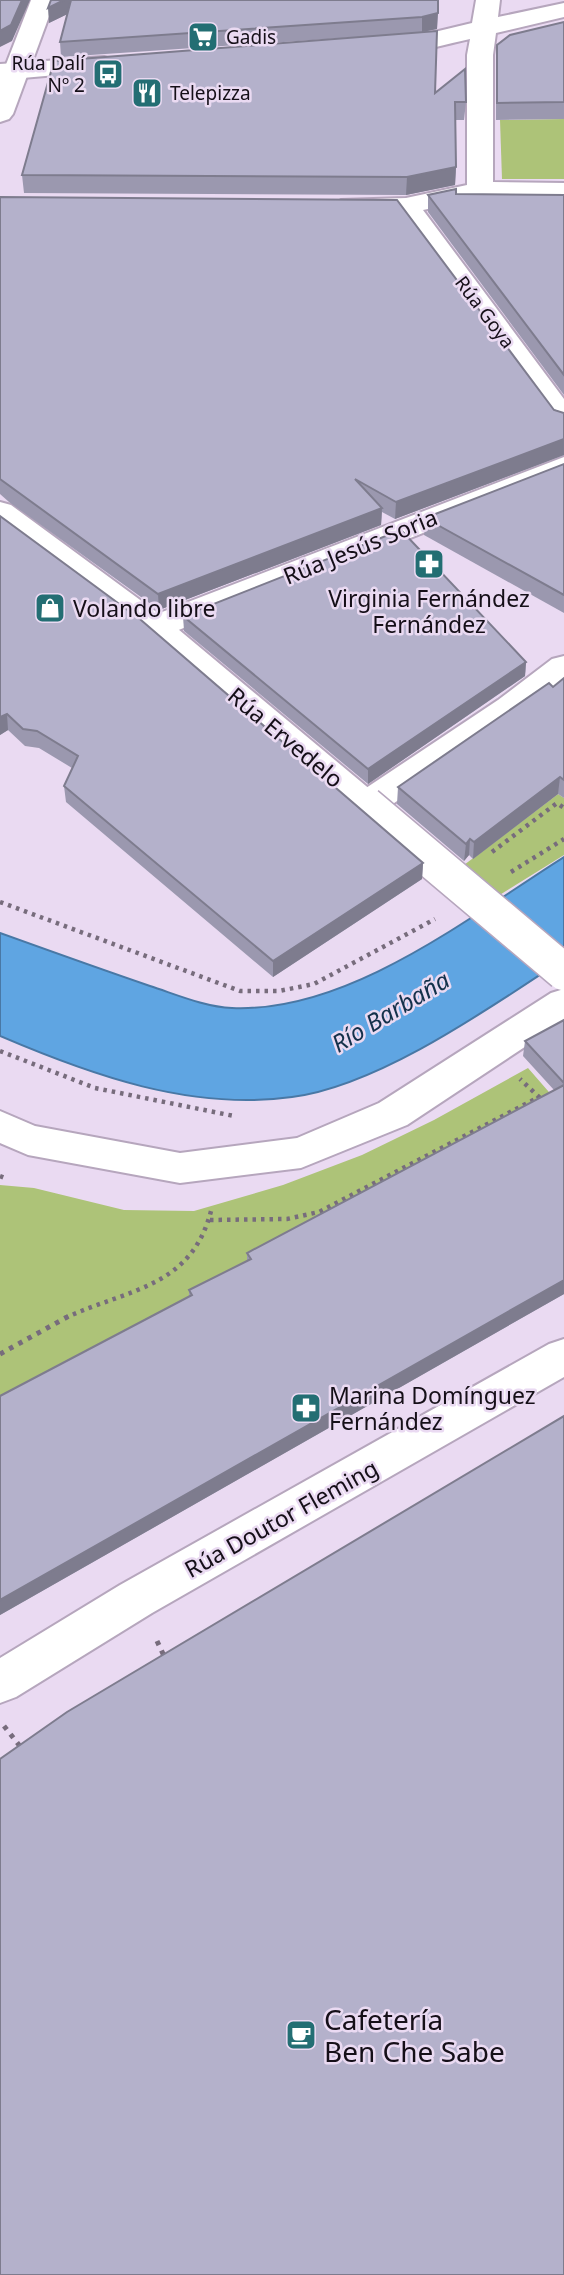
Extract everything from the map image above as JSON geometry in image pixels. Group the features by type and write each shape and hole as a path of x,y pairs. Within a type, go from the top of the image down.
{"street":[{"path":"0,114 7,72 43,0"},
{"path":"480,190 480,55 488,0"},
{"path":"353,47 422,42 485,30 564,10"},
{"path":"7,72 133,63"},
{"path":"323,205 406,206 480,190 564,191"},
{"name":"Rúa Goya","path":"406,206 564,419"},
{"name":"Rúa Jesús Soria","path":"155,627 564,466"},
{"name":"Rúa Ervedelo","path":"0,512 155,627 564,972"},
{"path":"366,805 510,708 564,667"},
{"path":"0,1126 28,1140 180,1168 301,1153 393,1114 564,1003"},
{"name":"Rúa Doutor Fleming","path":"0,1682 136,1600 564,1356"}],"path":[{"path":"455,880 557,803 564,808"},
{"path":"509,873 564,839"},
{"path":"0,902 240,991 279,991 314,984 443,914"},
{"path":"0,1051 94,1088 229,1116 242,1115"},
{"path":"0,1354 72,1315 155,1284 173,1272 204,1238 213,1199"},
{"path":"0,1721 27,1756"}],"green space":[{"path":"564,119 564,179 502,179 500,120"},
{"path":"558,794 564,798 564,855 498,896 460,868"},
{"path":"528,1068 555,1099 0,1408 0,1185 34,1188 124,1210 194,1211 283,1185 362,1155 434,1120"}],"water":[{"name":"Río Barbaña","path":"564,857 564,959 433,1042 361,1078 326,1090 292,1097 254,1100 179,1094 106,1076 0,1036 0,933 201,1003 232,1008 276,1005 320,995 406,957"}],"building":[{"path":"0,0 22,0 11,25 0,31"},
{"path":"51,0 64,0 48,8"},
{"path":"71,0 438,0 438,13 422,17 60,42"},
{"path":"564,22 564,102 497,103 497,45 510,35"},
{"path":"437,31 435,93 465,69 466,102 455,102 456,167 407,177 22,175 54,61"},
{"path":"456,189 456,194 564,195 564,375 428,195"},
{"path":"0,197 397,200 554,410 564,413 564,439 396,502 355,479 382,508 158,594 0,479"},
{"path":"564,464 564,595 425,518"},
{"path":"0,516 141,620 423,863 273,961 64,786 78,756 37,731 23,729 7,714 0,717"},
{"path":"401,530 526,662 368,769 183,616"},
{"path":"564,678 564,780 560,777 474,842 470,839 466,844 398,787 549,683 553,687"},
{"path":"564,1020 564,1083 525,1041"},
{"path":"564,1085 564,1280 0,1600 0,1396 192,1295 189,1290 251,1259 247,1253"},
{"path":"564,1416 564,2275 0,2275 0,1759 67,1712"}],"place":[{"name":"Gadis","path":"203,37"},
{"name":"Rúa Dalí Nº 2","path":"108,74"},
{"name":"Telepizza","path":"147,93"},
{"name":"Virginia Fernández Fernández","path":"429,564"},
{"name":"Volando libre","path":"50,608"},
{"name":"Marina Domínguez Fernández","path":"306,1408"},
{"name":"Cafetería Ben Che Sabe","path":"301,2035"}]}
